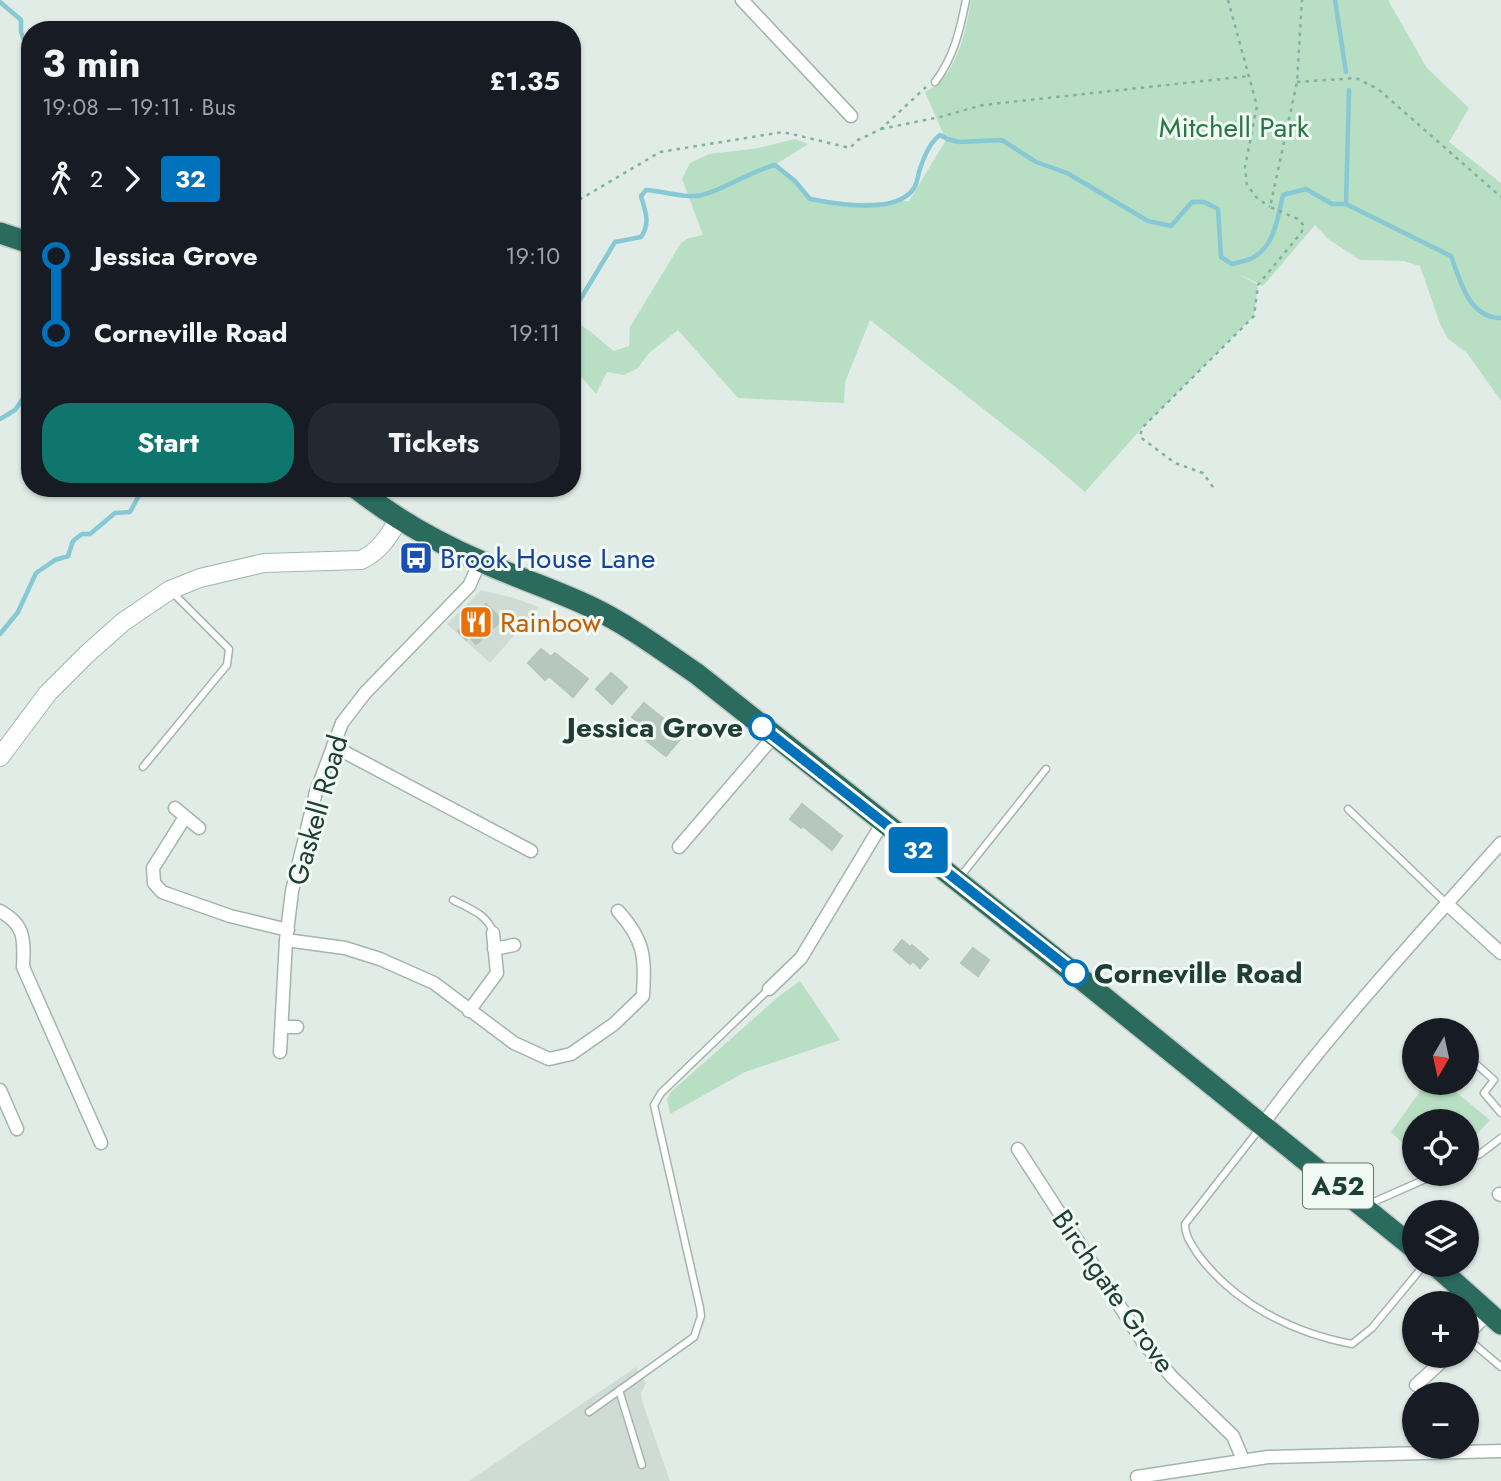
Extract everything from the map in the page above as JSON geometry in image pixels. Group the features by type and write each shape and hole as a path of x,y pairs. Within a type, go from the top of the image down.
{"highway":[{"path":"0,233 21,240"},
{"name":"A52","path":"368,497 399,519 480,562 594,608 639,634 697,674 958,880 1402,1238"},
{"path":"1448,1277 1494,1319"}],"street":[{"path":"742,0 851,116"},
{"path":"0,757 48,693 87,654 123,622 170,590 200,578 264,562 361,560 379,548 399,519"},
{"name":"Gaskell Road","path":"280,1052 292,891 313,803 342,723 365,693 468,586 480,562"},
{"path":"679,847 774,736"},
{"path":"333,746 531,851"},
{"path":"175,808 199,828"},
{"path":"185,817 153,868 154,883 162,892 287,935 380,958 434,983 514,1043 549,1059 571,1054 614,1024 643,996 643,947 632,926 618,911"},
{"path":"769,989 801,958 883,822"},
{"path":"1262,1125 1306,1067 1501,842"},
{"path":"1447,904 1501,953"},
{"path":"0,911 11,917 21,930 24,944 23,967 101,1143"},
{"path":"468,1011 497,973 493,933"},
{"path":"494,949 514,945"},
{"path":"282,1027 297,1027"},
{"path":"0,1090 17,1129"},
{"name":"Birchgate Grove","path":"1018,1149 1143,1342 1171,1376 1233,1436 1243,1460"},
{"path":"1479,1333 1494,1319"},
{"path":"1419,1382 1435,1368"},
{"path":"1137,1477 1268,1457 1501,1451"}],"lane":[{"path":"935,82 949,61 961,24 965,0"},
{"path":"143,767 227,665 229,649 170,590"},
{"path":"958,880 1046,769"},
{"path":"1348,809 1447,904"},
{"path":"453,900 486,918 493,933"},
{"path":"589,1412 694,1337 701,1316 654,1105 661,1093 769,989"},
{"path":"1479,1067 1494,1080 1484,1093 1501,1113"},
{"path":"1262,1125 1185,1224 1185,1233 1191,1244 1206,1265 1232,1291 1266,1313 1308,1333 1352,1344 1372,1328 1414,1277"},
{"path":"1479,1154 1501,1138"},
{"path":"1364,1206 1410,1186"},
{"path":"1479,1348 1500,1365"},
{"path":"619,1390 642,1465"}],"path":[{"path":"1213,487 1203,473 1175,463 1140,437 1142,428 1254,316 1258,285 1304,226 1298,219 1270,207 1256,197 1247,185 1245,167 1257,106 1228,0"},
{"path":"1270,207 1297,82 1301,0"},
{"path":"581,199 660,152 783,132 850,148 858,140 881,129 940,117 984,104 1249,76"},
{"path":"1297,82 1356,78 1378,89 1501,197"},
{"path":"881,129 923,88 935,82"}],"shaded area":[{"path":"481,590 539,607 490,663 447,624"},
{"path":"636,1367 646,1383 641,1393 642,1401 670,1481 469,1481"}],"green space":[{"name":"Mitchell Park","path":"971,0 1388,0 1427,68 1469,108 1449,142 1501,183 1501,401 1467,353 1448,339 1420,266 1404,261 1360,260 1328,239 1315,225 1263,286 1238,274 1258,285 1254,316 1142,428 1085,492 870,320 845,382 844,403 738,398 678,330 649,353 638,368 624,375 607,372 596,394 581,376 581,326 614,351 629,346 630,327 681,243 703,235 682,179 690,163 709,154 759,148 795,139 808,144 775,165 795,181 810,199 832,204 909,201 946,140 925,92 945,76 952,65 966,25"},
{"path":"800,981 840,1040 745,1072 670,1114 667,1099 671,1092 778,997"},
{"path":"1417,1096 1461,1096 1477,1109 1407,1109"},
{"path":"1479,1111 1490,1120 1479,1132"},
{"path":"1402,1117 1402,1143 1391,1132"}],"building":[{"path":"486,604 502,620 476,644 469,636 466,640 458,631"},
{"path":"541,649 551,657 555,653 588,679 573,697 549,676 545,680 528,663"},
{"path":"611,673 627,687 612,704 596,689"},
{"path":"644,703 670,724 673,720 687,731 666,756 642,737 644,734 640,730 643,726 632,717"},
{"path":"802,804 842,836 832,850 790,819"},
{"path":"902,940 928,959 920,968 913,961 910,964 894,950"},
{"path":"973,948 989,960 978,976 961,963"}],"waterway":[{"path":"1335,0 1346,72"},
{"path":"0,2 21,21"},
{"path":"21,21 21,32"},
{"path":"1346,204 1349,90"},
{"path":"581,298 615,242 641,237 646,222 641,196 646,190 696,196 775,165 795,181 810,199 850,205 880,205 894,202 914,188 927,151 940,135 959,142 1002,140 1036,162 1067,173 1148,221 1171,226 1192,202 1204,202 1218,209 1221,257 1232,264 1252,258 1261,252 1271,238 1283,195 1306,189 1332,204 1346,204 1451,256 1462,287 1473,305 1481,312 1501,318"},
{"path":"0,419 15,410 21,401"},
{"path":"0,634 18,612 36,573 55,560 68,556 73,541 82,534 90,534 115,513 130,512 138,497"}],"bus line":[{"name":"32","path":"762,727 1075,973"}],"place":[{"name":"Brook House Lane","path":"416,558"},
{"name":"Rainbow","path":"476,622"},
{"name":"Jessica Grove","path":"762,727"},
{"name":"Corneville Road","path":"1075,973"}]}
